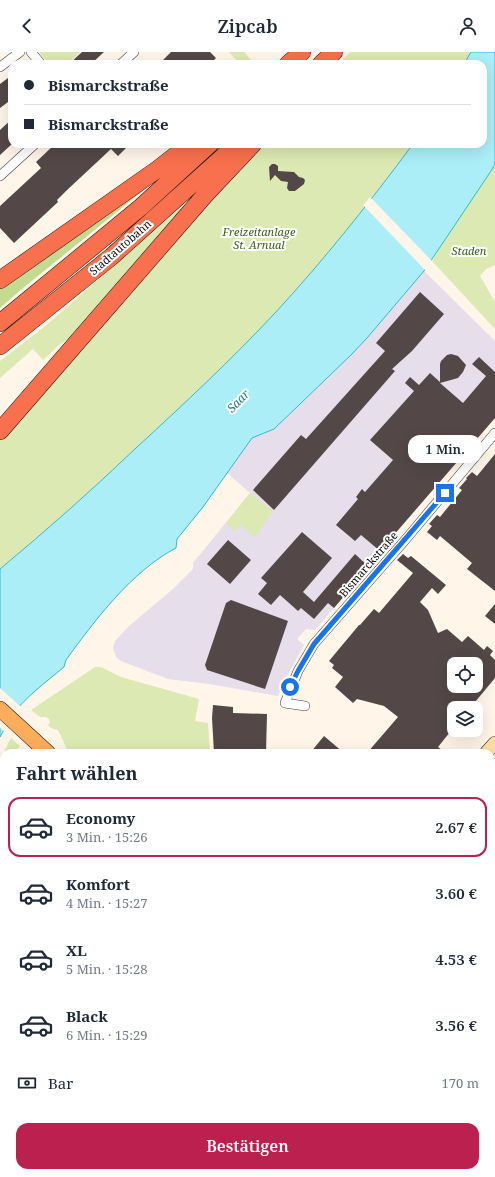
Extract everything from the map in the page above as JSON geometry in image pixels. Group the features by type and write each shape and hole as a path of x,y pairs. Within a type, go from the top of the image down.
{"highway":[{"path":"293,60 304,52"},
{"path":"297,60 304,52"},
{"path":"0,280 145,178 185,148"},
{"name":"Stadtautobahn","path":"0,323 141,207 206,148"},
{"name":"Stadtautobahn","path":"0,346 111,256 232,148"},
{"path":"0,431 200,201 249,148"}],"main road":[{"path":"0,709 44,749"}],"street":[{"path":"9,60 20,52"},
{"path":"31,52 38,60"},
{"path":"125,60 134,52"},
{"path":"0,176 31,148"},
{"name":"Bismarckstraße","path":"305,706 285,703 298,671 314,644 406,539 495,433"}],"shaded area":[{"path":"424,271 495,341 495,418 380,551 369,567 315,630 306,629 297,639 304,645 278,696 209,684 168,679 121,661 116,657 113,648 115,641 129,626 173,589 193,569 193,563 250,493 227,473 252,438 274,429 352,354"}],"green space":[{"path":"39,52 80,52 72,60 46,60"},
{"path":"229,52 244,52 251,60 236,60"},
{"path":"350,52 471,52 466,60 342,60"},
{"name":"Freizeitanlage St. Arnual","path":"258,148 410,148 329,252 275,313 241,348 207,382 103,479 0,569 0,441 213,197"},
{"name":"Staden","path":"495,164 495,265 486,269 480,276 495,302 495,329 432,261 451,229"},
{"path":"142,188 144,190 0,308 0,288"},
{"path":"200,191 70,338 59,345 43,360 33,349 0,378 0,361 44,327"},
{"path":"250,493 273,511 255,537 240,525 235,531 226,523"},
{"path":"95,667 101,667 121,677 199,699 195,721 208,723 210,749 67,749 58,730 51,728 48,725 50,722 49,719 46,717 40,717 31,710"},
{"path":"11,738 20,746 17,749 5,749"}],"water":[{"name":"Saar","path":"471,52 495,52 495,164 424,271 352,354 274,429 252,438 203,507 177,539 176,548 144,570 115,598 77,645 66,660 64,667 22,704 8,721 0,737 0,569 103,479 207,382 241,348 275,313 329,252 410,148 487,148 487,60 466,60"}],"pier":[{"path":"370,197 433,262 426,271 363,205"},
{"path":"0,688 21,707 11,719 5,729 5,732 0,728"}],"building":[{"path":"82,52 104,52 95,60 73,60"},
{"path":"171,52 210,52 216,58 214,60 163,60"},
{"path":"8,78 8,102 0,108 0,84"},
{"path":"8,123 8,148 0,155 0,130"},
{"path":"51,148 126,148 118,156 111,149 14,243 0,228 0,206 41,168 36,162"},
{"path":"272,164 278,166 278,171 294,172 305,180 304,184 295,191 289,191 287,188 288,182 281,181 275,175 270,181 269,167"},
{"path":"420,292 444,314 412,351 392,369 395,371 274,510 253,490 301,435 306,439 385,351 376,343"},
{"path":"451,354 458,356 466,365 458,378 440,383 463,403 486,376 472,364 479,357 495,372 495,418 380,551 361,535 355,541 336,525 358,499 356,497 362,489 365,492 393,460 370,440 414,391 405,383 410,377 419,385 430,373 440,382 441,361 447,355"},
{"path":"495,454 495,591 467,569 472,563 440,536 437,540 427,532 432,526 429,524 437,515 440,517 462,490 459,488 467,479 466,478 472,472 477,476"},
{"path":"302,532 332,558 303,592 314,602 355,554 369,567 334,608 328,603 314,619 301,608 298,611 280,595 271,605 258,594 267,583 261,578"},
{"path":"228,540 251,560 230,584 207,564"},
{"path":"403,554 408,558 411,556 446,585 438,594 432,588 420,602 428,610 438,633 447,629 462,642 468,636 484,650 487,646 493,651 490,655 495,660 495,678 483,692 483,657 447,657 447,693 482,693 476,701 447,701 447,736 438,747 441,749 370,749 398,717 384,706 357,699 353,703 335,687 343,677 332,668 334,665 329,661 374,609 379,613 413,573 397,560"},
{"path":"231,600 288,621 265,689 207,670 205,665 226,603"},
{"path":"495,604 495,624 485,616"},
{"path":"213,705 233,707 233,713 267,714 266,749 214,749 212,718"},
{"path":"324,736 339,749 313,749"}],"route":[{"path":"290,687 314,644 325,630 445,493"}]}
